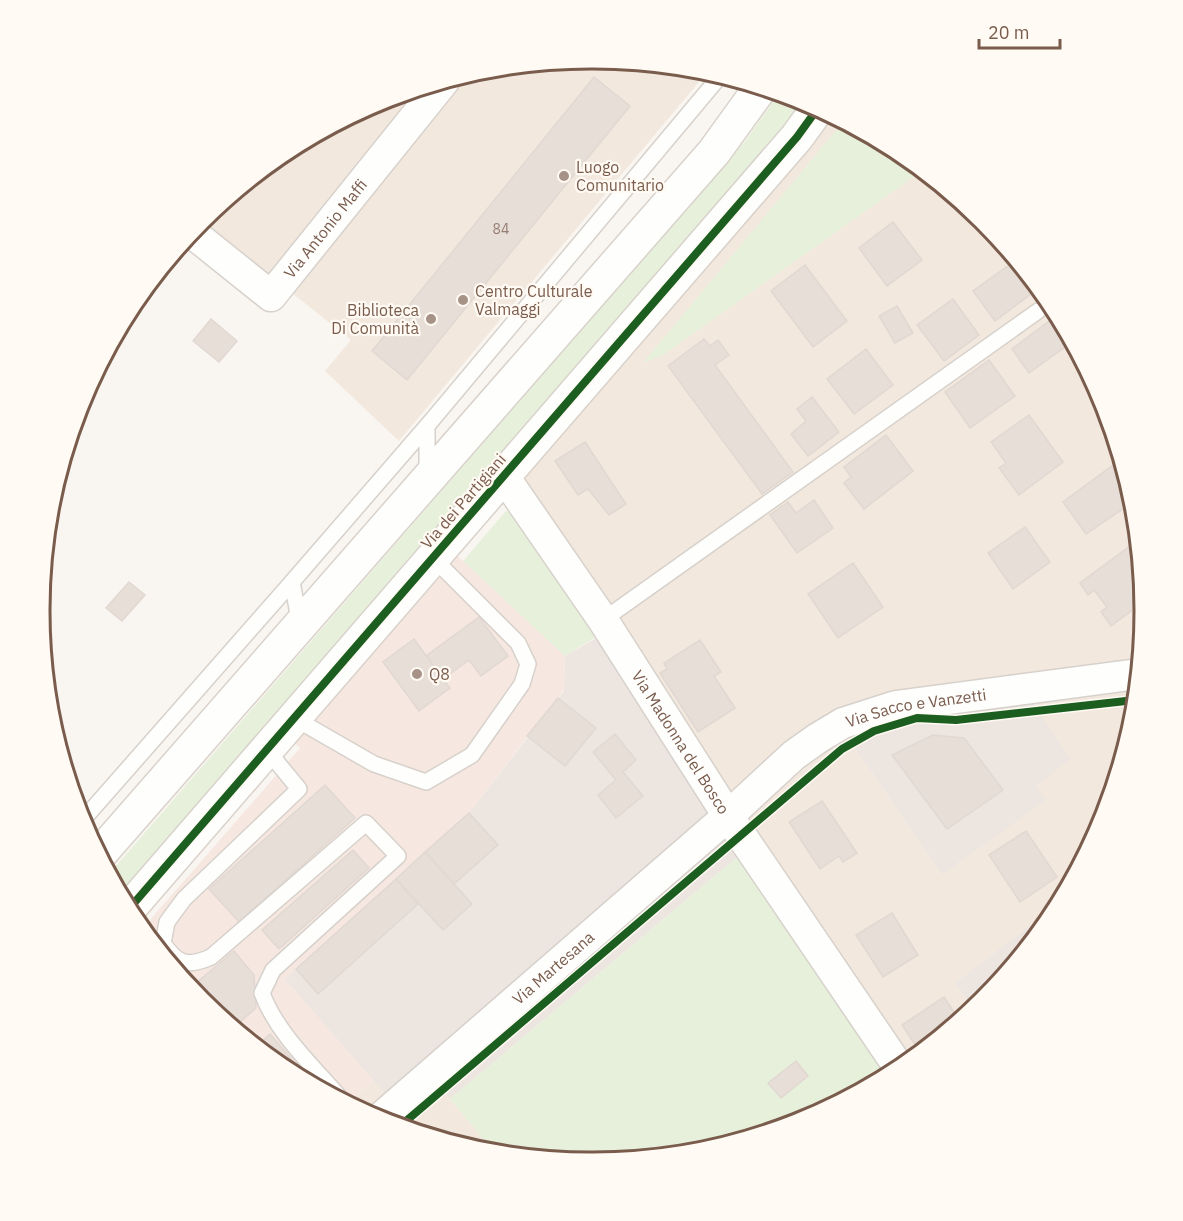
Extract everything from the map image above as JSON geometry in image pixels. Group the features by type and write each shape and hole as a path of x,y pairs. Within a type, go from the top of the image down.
{"street":[{"name":"Via Antonio Maffi","path":"198,238 272,296 436,92"},
{"path":"104,849 714,152 757,94"},
{"name":"Via dei Partigiani","path":"135,902 797,137 812,116"},
{"name":"Via Madonna del Bosco","path":"503,476 603,620 728,816 894,1060"},
{"name":"Via Sacco e Vanzetti","path":"728,816 794,755 843,723 870,713 936,699 1130,675"},
{"name":"Via Martesana","path":"387,1112 728,816"}],"lane":[{"path":"89,813 427,426 714,83"},
{"path":"603,620 1038,311"},
{"path":"427,426 427,478"},
{"path":"294,718 374,764 426,782 472,755 522,684 528,664 518,643 432,557"},
{"path":"292,582 300,624"},
{"path":"163,942 167,922 184,899 299,789 267,750"},
{"path":"175,956 187,964 194,964 211,957 366,823 398,856 273,970 262,993 267,1008 279,1026 329,1085"}],"shaded area":[{"path":"592,68 627,70 701,80 399,441 325,371 351,340 209,226 234,203 290,160 352,124 417,97 486,79 556,70"},
{"path":"820,119 893,160 949,203 999,253 1042,309 1061,340 1078,371 1105,436 1123,505 1129,540 1134,610 1130,670 910,698 730,807 510,475"},
{"path":"450,549 565,656 564,690 469,813 285,979 374,1080 354,1098 290,1061 234,1018 184,968 148,922 300,748 289,738"},
{"path":"603,634 743,852 450,1099 422,1068 388,1097 285,979 469,813 564,691 565,656"},
{"path":"1128,688 1115,751 1105,785 1078,850 1061,882 1034,922 955,983 967,1001 899,1056 738,818 844,732 942,875 1045,800 1036,786 1027,694"},
{"path":"1027,694 1070,759 1036,786 1046,800 942,875 844,732"},
{"path":"1034,922 999,968 967,1001 955,983"},
{"path":"422,1068 486,1142 417,1124 354,1098 374,1080 388,1096"}],"green space":[{"path":"774,100 797,109 791,120 440,522 126,888 114,868 746,140"},
{"path":"838,128 893,160 915,176 663,355 643,363"},
{"path":"506,511 516,515 596,637 565,656 463,561"},
{"path":"743,852 885,1066 831,1097 766,1124 697,1142 627,1151 556,1151 486,1142 450,1099"}],"building":[{"path":"594,77 630,106 407,380 372,351"},
{"path":"893,222 922,260 887,286 859,248"},
{"path":"805,265 847,321 813,347 771,291"},
{"path":"1009,265 1031,294 995,321 973,291"},
{"path":"953,299 979,335 944,361 917,325"},
{"path":"897,306 913,333 895,343 879,316"},
{"path":"211,319 237,341 219,362 193,341"},
{"path":"1049,321 1065,347 1029,373 1012,349"},
{"path":"704,339 710,346 718,340 729,355 715,365 793,472 762,494 668,366"},
{"path":"866,349 893,385 854,414 827,379"},
{"path":"989,360 1015,396 970,428 945,392"},
{"path":"812,397 839,432 808,456 791,434 806,421 797,409"},
{"path":"1029,415 1063,462 1019,495 999,468 1006,463 991,442"},
{"path":"886,435 913,471 864,509 844,483 851,477 844,467"},
{"path":"585,442 626,504 609,515 588,489 578,495 555,461"},
{"path":"1113,465 1124,508 1086,534 1063,502"},
{"path":"814,500 833,528 797,553 770,515 788,502 796,513"},
{"path":"1025,527 1050,562 1013,589 988,553"},
{"path":"1130,546 1134,609 1111,626 1101,612 1107,607 1094,590 1088,595 1080,583"},
{"path":"853,563 883,607 838,638 808,594"},
{"path":"129,582 145,595 122,621 106,608"},
{"path":"479,617 508,656 481,676 469,660 443,679 426,656"},
{"path":"414,639 450,688 419,711 383,662"},
{"path":"700,640 721,672 714,676 735,708 698,732 660,673 667,669 664,663"},
{"path":"558,698 596,728 565,766 527,736"},
{"path":"615,734 636,760 623,772 643,796 616,818 598,795 616,780 593,752"},
{"path":"933,735 964,738 1003,790 947,829 892,755"},
{"path":"325,785 355,818 239,922 209,889"},
{"path":"822,801 857,853 843,862 839,856 820,869 789,822"},
{"path":"469,813 498,845 454,884 425,852"},
{"path":"1026,831 1057,877 1020,902 989,855"},
{"path":"353,850 369,868 279,949 262,930"},
{"path":"425,852 472,904 443,930 396,879"},
{"path":"396,879 418,904 318,994 296,969"},
{"path":"892,913 918,955 883,977 856,935"},
{"path":"234,951 254,975 256,1008 240,1022 197,982"},
{"path":"944,997 954,1013 915,1044 902,1025"},
{"path":"270,1034 297,1066 290,1061 263,1041"},
{"path":"796,1061 808,1076 781,1098 768,1083"}],"cycle path":[{"path":"135,902 797,137 812,116"},
{"path":"407,1120 842,749 874,731 917,718 956,720 1126,701"}],"place":[{"name":"Luogo Comunitario","path":"564,176"},
{"name":"Centro Culturale Valmaggi","path":"463,300"},
{"name":"Biblioteca Di Comunità","path":"431,319"},
{"name":"Q8","path":"417,674"}]}
